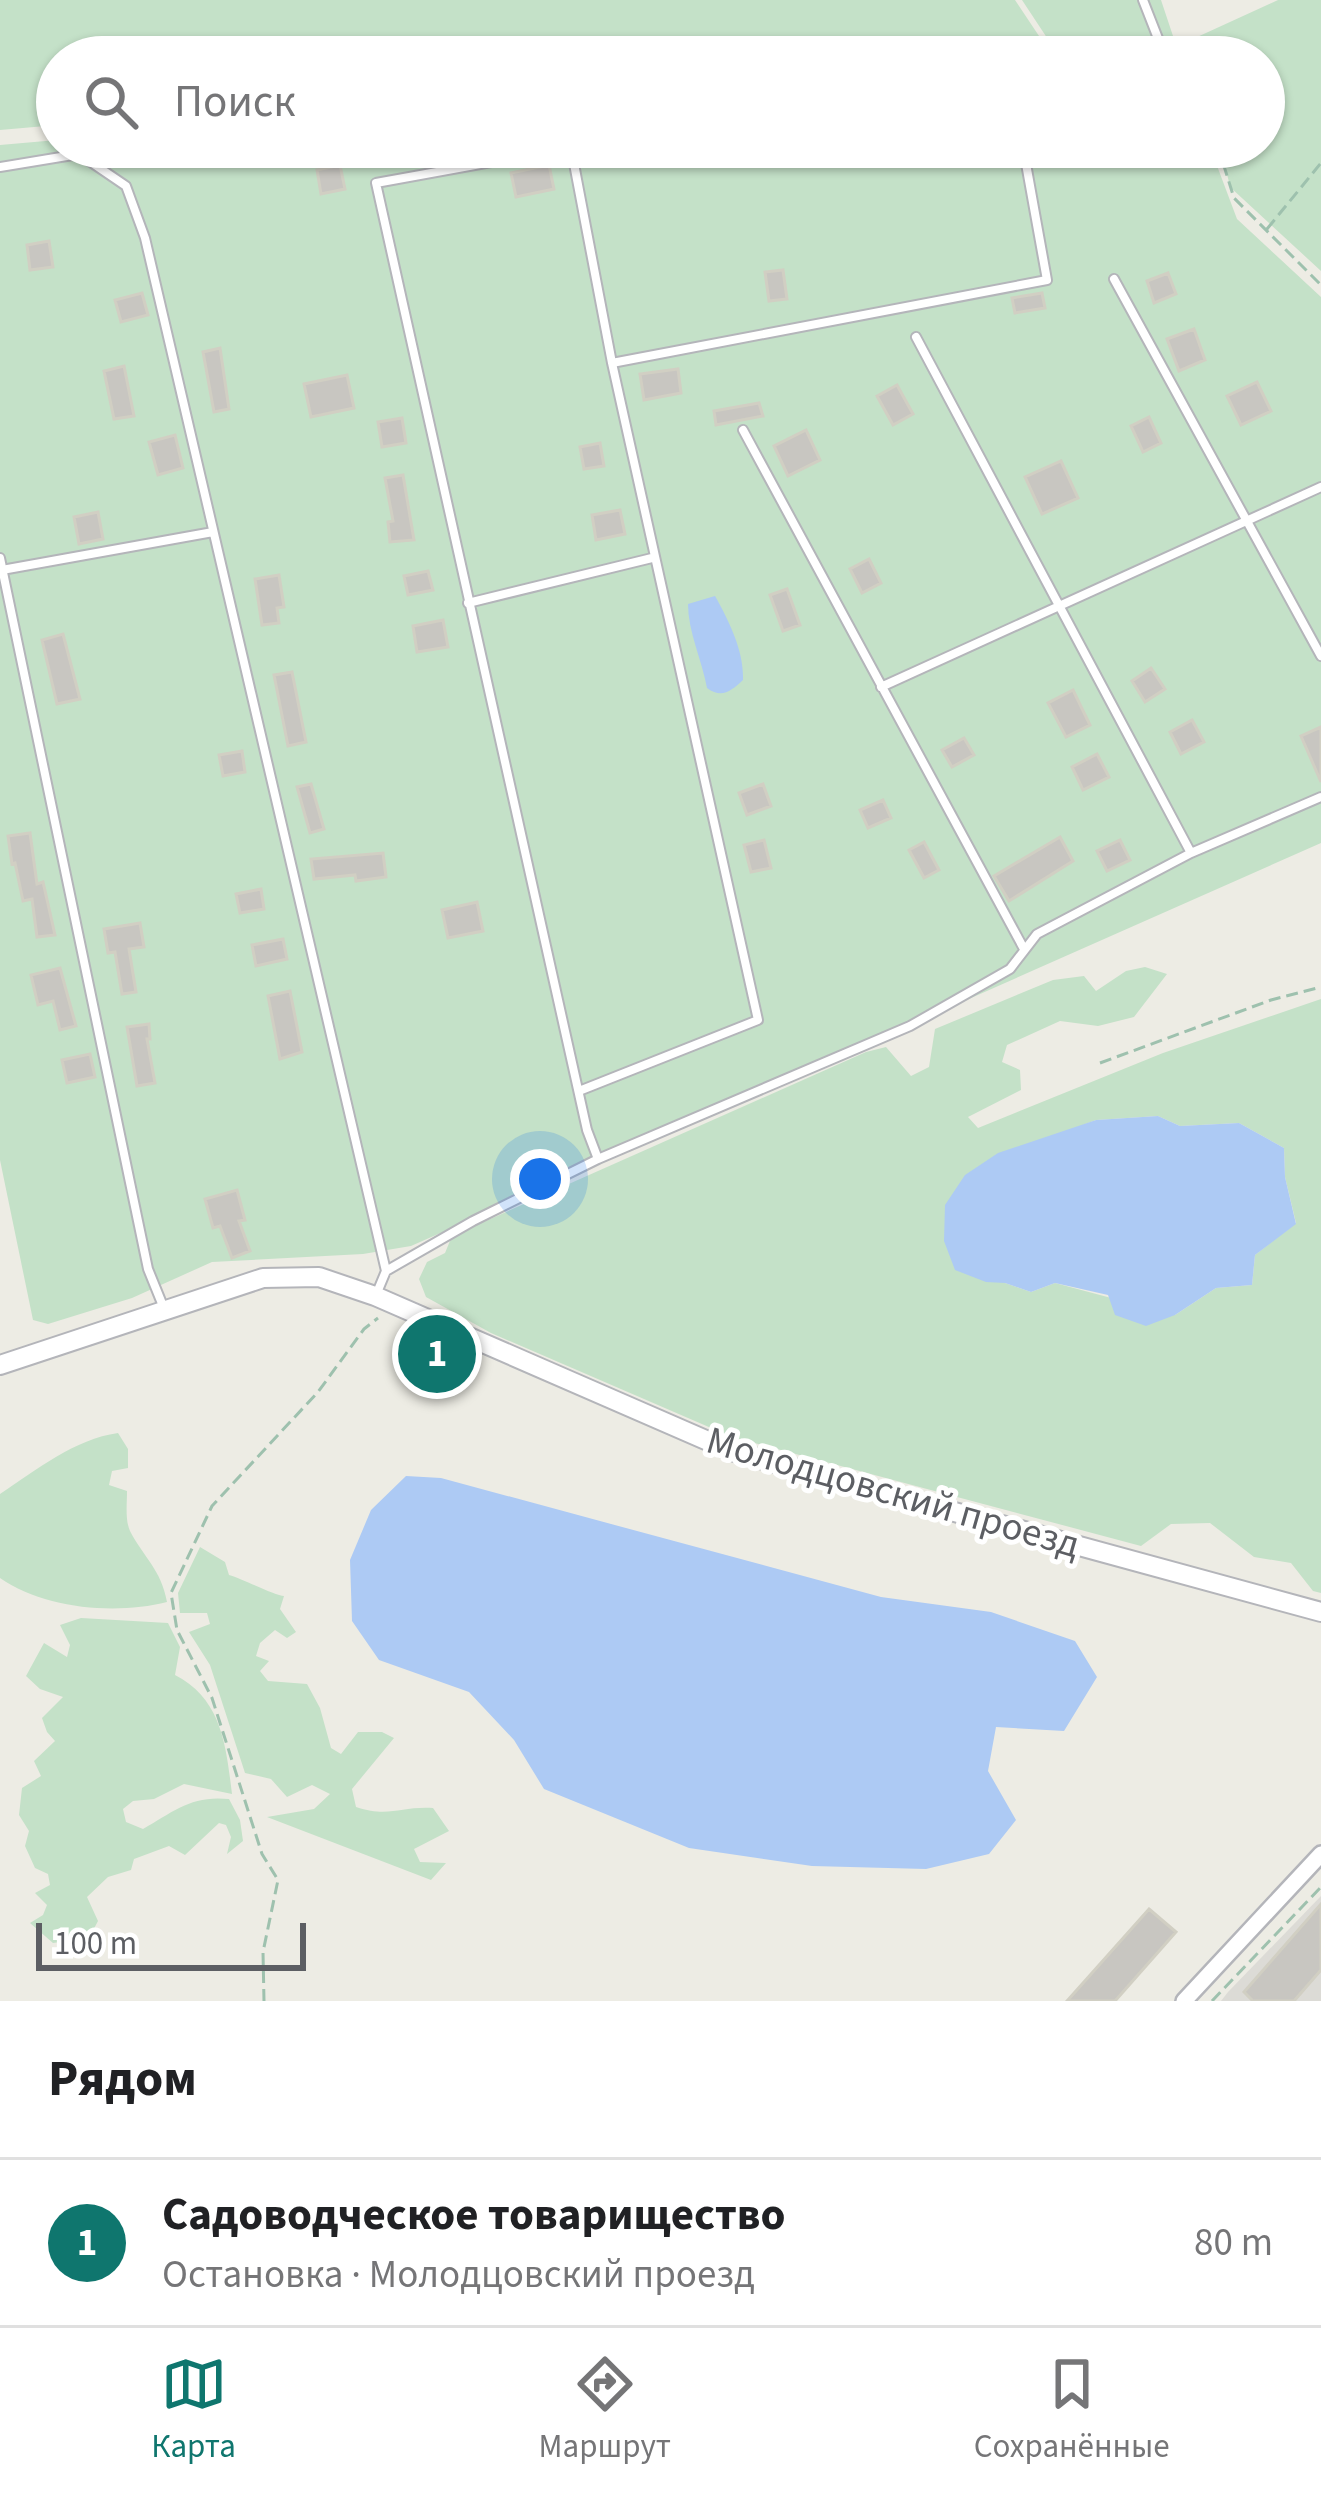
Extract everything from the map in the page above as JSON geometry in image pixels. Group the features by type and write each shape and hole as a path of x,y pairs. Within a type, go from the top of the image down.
{"street":[{"name":"Молодцовский проезд","path":"0,1365 263,1278 319,1277 731,1450 1321,1612"},
{"path":"1184,2001 1321,1854"}],"lane":[{"path":"1143,0 1157,36"},
{"path":"0,167 36,161"},
{"path":"100,168 126,186 145,238 386,1271 379,1306"},
{"path":"458,168 376,183 598,1159"},
{"path":"577,168 652,558 758,1021 579,1091"},
{"path":"612,363 1047,280 1027,168"},
{"path":"1114,279 1321,656"},
{"path":"916,338 1191,853"},
{"path":"743,430 1024,949"},
{"path":"881,687 1321,487"},
{"path":"2,570 213,532"},
{"path":"0,558 148,1269 164,1309"},
{"path":"468,603 652,558"},
{"path":"386,1271 598,1159 910,1026 1010,970 1036,934 1191,853 1321,797"}],"path":[{"path":"1266,230 1321,163"},
{"path":"1225,168 1234,198 1321,284"},
{"path":"1100,1063 1271,1000 1321,987"},
{"path":"264,2001 263,1952 278,1880 262,1854 212,1698 176,1630 171,1593 212,1506 318,1391 379,1306"},
{"path":"398,1326 419,1347 450,1359"},
{"path":"1212,2001 1321,1887"}],"shaded area":[{"path":"1321,1896 1321,2001 1221,2001 1228,1992"}],"green space":[{"path":"0,0 1015,0 1039,36 36,36 36,127 0,130"},
{"path":"1022,0 1161,0 1173,36 1046,36"},
{"path":"1278,0 1321,0 1321,271 1230,187 1226,168 1285,168 1285,36 1199,36"},
{"path":"36,142 36,168 1218,168 1237,219 1321,297 1321,843 411,1246 363,1254 212,1262 132,1298 48,1324 33,1320 0,1160 0,145"},
{"path":"1145,967 1167,974 1134,1017 1098,1026 1060,1021 1007,1045 1002,1062 1020,1070 1021,1090 968,1117 978,1128 1163,1053 1321,999 1321,1593 1313,1591 1291,1563 1254,1557 1210,1523 1171,1524 1141,1546 732,1437 491,1333 426,1297 419,1279 427,1262 445,1253 452,1236 866,1052 886,1047 911,1076 929,1067 935,1029 1053,980 1084,976 1096,991 1126,971","holes":["1158,1116 1180,1126 1239,1123 1284,1148 1296,1223 1255,1255 1252,1285 1216,1288 1175,1315 1055,1283 1031,1292 1005,1283 1062,1133 1096,1120"]},
{"path":"118,1433 128,1449 128,1468 112,1471 109,1485 127,1491 130,1531 156,1572 167,1602 126,1608 59,1603 0,1578 0,1494 71,1449"},
{"path":"200,1547 225,1562 229,1575 284,1596 280,1609 296,1632 287,1638 275,1630 260,1643 256,1656 269,1661 260,1671 268,1681 307,1684 320,1708 331,1748 341,1754 358,1732 382,1732 394,1738 352,1789 356,1807 377,1812 433,1808 449,1831 414,1849 420,1862 446,1863 431,1880 267,1817 314,1809 330,1794 312,1785 287,1797 271,1779 245,1773 210,1665 189,1632 210,1624 207,1613 180,1613 178,1593"},
{"path":"81,1618 168,1623 180,1647 175,1675 203,1697 224,1742 232,1794 184,1784 154,1799 133,1801 123,1809 126,1822 143,1829 194,1802 229,1799 240,1820 243,1841 227,1854 231,1837 226,1825 219,1823 185,1855 169,1846 134,1859 131,1870 108,1877 87,1897 98,1921 89,1938 53,1943 30,1923 43,1915 47,1905 35,1893 50,1885 48,1874 35,1868 25,1846 29,1831 19,1815 22,1788 41,1776 34,1761 55,1741 42,1718 63,1697 40,1689 26,1676 44,1643 67,1657 70,1645 60,1625"}],"water":[{"path":"715,596 735,636 743,669 743,680 722,693 707,688 688,604"},
{"path":"1158,1116 1180,1126 1239,1123 1284,1148 1296,1224 1255,1255 1252,1285 1216,1288 1175,1315 1146,1326 1115,1315 1108,1295 1055,1283 1031,1292 955,1270 944,1241 945,1205 965,1175 998,1153 1096,1120"},
{"path":"406,1476 441,1478 881,1597 991,1612 1075,1641 1097,1677 1064,1731 996,1727 988,1771 1016,1820 989,1854 926,1869 812,1866 689,1848 544,1789 514,1740 469,1692 379,1660 352,1621 350,1560 371,1510"}],"building":[{"path":"341,168 345,189 321,194 317,170"},
{"path":"550,168 554,189 516,197 511,173"},
{"path":"49,241 53,267 30,270 27,245"},
{"path":"783,270 787,299 769,301 765,272"},
{"path":"1168,273 1176,294 1154,303 1147,281"},
{"path":"142,293 148,315 121,322 115,300"},
{"path":"1042,293 1045,308 1015,313 1012,298"},
{"path":"1194,329 1205,360 1179,371 1167,339"},
{"path":"220,348 229,409 214,412 203,352"},
{"path":"124,366 134,416 114,419 104,371"},
{"path":"678,369 681,393 644,400 640,374"},
{"path":"347,375 354,408 311,417 304,384"},
{"path":"1257,382 1271,411 1241,425 1227,396"},
{"path":"897,385 913,414 893,425 877,396"},
{"path":"759,403 763,416 716,425 714,411"},
{"path":"1149,417 1161,443 1143,452 1131,426"},
{"path":"402,418 406,443 382,447 378,422"},
{"path":"806,430 820,460 788,476 774,446"},
{"path":"175,435 183,468 158,475 149,442"},
{"path":"600,443 604,466 584,469 580,447"},
{"path":"1061,461 1078,498 1042,514 1025,477"},
{"path":"403,475 414,540 390,542 388,522 393,521 385,478"},
{"path":"620,510 625,534 596,540 592,515"},
{"path":"98,512 103,539 79,544 74,517"},
{"path":"869,559 881,583 862,593 850,569"},
{"path":"428,571 433,590 408,595 404,576"},
{"path":"279,575 284,607 277,608 279,623 262,625 255,579"},
{"path":"787,589 800,625 783,631 770,595"},
{"path":"443,620 448,647 417,652 413,626"},
{"path":"63,634 80,699 57,704 42,640"},
{"path":"1151,668 1165,689 1145,702 1132,681"},
{"path":"292,672 306,742 288,746 274,675"},
{"path":"1073,690 1090,725 1066,737 1048,703"},
{"path":"1192,720 1204,742 1181,754 1170,732"},
{"path":"1321,727 1321,782 1301,736"},
{"path":"964,738 974,755 952,767 942,750"},
{"path":"242,751 245,772 223,776 219,755"},
{"path":"1097,754 1109,777 1083,790 1072,767"},
{"path":"311,784 324,829 310,833 297,787"},
{"path":"763,784 771,806 747,815 739,793"},
{"path":"883,800 891,818 868,828 860,810"},
{"path":"30,833 37,884 43,882 55,935 37,937 32,899 23,901 12,864 8,836"},
{"path":"1060,837 1073,861 1009,901 994,876"},
{"path":"764,840 771,868 751,872 744,845"},
{"path":"1120,840 1130,860 1107,871 1097,851"},
{"path":"924,842 939,870 924,878 909,850"},
{"path":"383,853 386,877 314,879 311,859"},
{"path":"261,889 264,909 240,913 236,894"},
{"path":"477,902 483,931 448,938 442,910"},
{"path":"140,923 144,947 129,949 136,992 122,994 115,952 108,953 104,929"},
{"path":"283,939 287,959 256,966 252,945"},
{"path":"60,968 76,1026 60,1030 53,1001 38,1005 31,975"},
{"path":"290,991 302,1052 280,1059 268,996"},
{"path":"149,1024 155,1083 137,1086 127,1027"},
{"path":"90,1054 95,1077 67,1083 62,1060"},
{"path":"237,1190 245,1220 239,1221 250,1251 232,1258 220,1226 213,1228 205,1199"},
{"path":"1321,1904 1321,1970 1294,2001 1253,2001 1244,1992"},
{"path":"1149,1909 1176,1932 1115,2001 1067,2001"}],"place":[{"name":"Садоводческое товарищество","path":"437,1354"}]}
